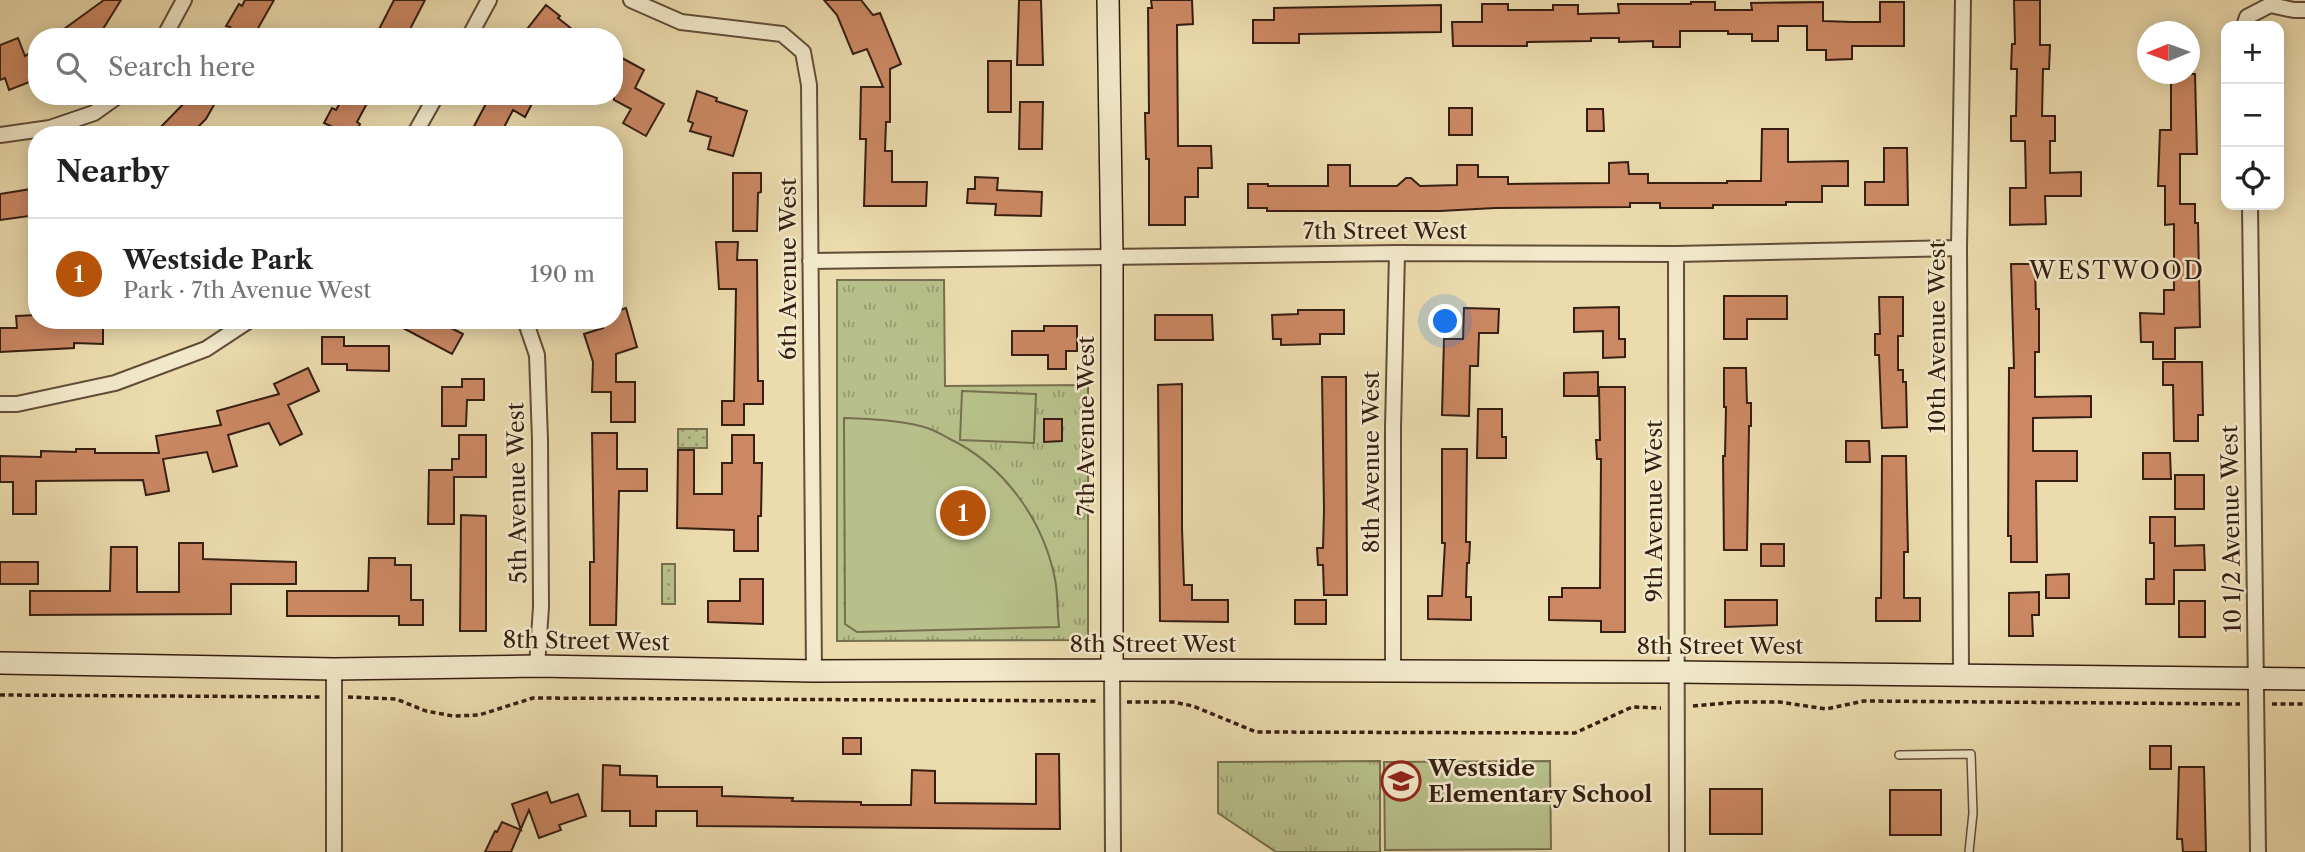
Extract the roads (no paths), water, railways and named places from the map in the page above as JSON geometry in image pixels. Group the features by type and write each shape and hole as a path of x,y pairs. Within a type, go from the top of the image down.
{"street":[{"path":"169,28 184,0"},
{"path":"474,28 489,0"},
{"name":"6th Avenue West","path":"631,0 681,22 782,34 803,52 809,85 814,671"},
{"name":"7th Avenue West","path":"1108,0 1112,257 1113,852"},
{"name":"10th Avenue West","path":"1961,674 1959,248 1963,0"},
{"path":"2246,21 2270,5 2305,10"},
{"path":"56,126 94,113 105,105"},
{"path":"419,126 431,105"},
{"path":"0,135 28,131"},
{"name":"10 1/2 Avenue West","path":"2250,210 2258,852"},
{"name":"7th Street West","path":"810,261 1397,253 1676,254 1959,248"},
{"name":"8th Avenue West","path":"1393,671 1393,428 1397,253"},
{"name":"9th Avenue West","path":"1676,254 1677,852"},
{"path":"0,404 17,404 115,383 206,349 236,329"},
{"name":"5th Avenue West","path":"528,329 537,355 540,440 541,607 537,666"},
{"name":"8th Street West","path":"0,663 334,670 537,666 814,671 1677,672 2305,679"},
{"path":"334,670 334,852"}],"lane":[{"path":"1899,755 1971,754 1973,813 1969,852"}],"place":[{"name":"Westside Park","path":"963,513"},
{"name":"Westside Elementary School","path":"1401,781"}],"district":[{"name":"WESTWOOD","path":"2117,271"}]}
